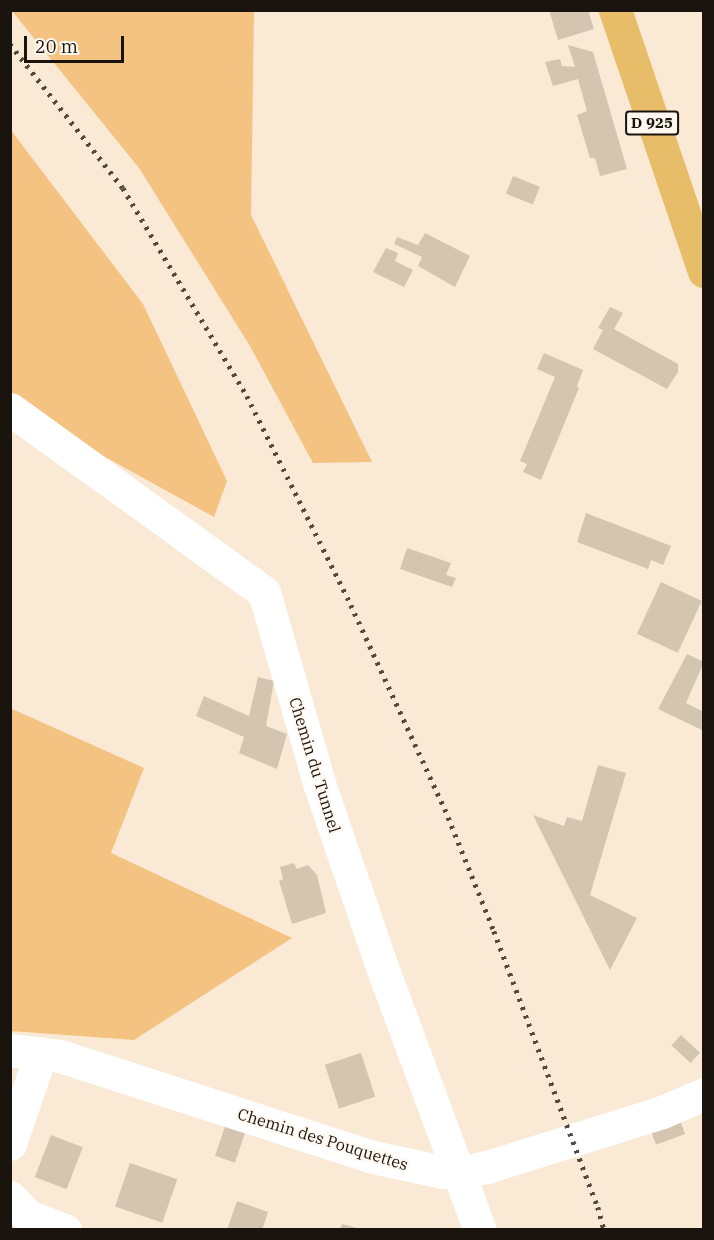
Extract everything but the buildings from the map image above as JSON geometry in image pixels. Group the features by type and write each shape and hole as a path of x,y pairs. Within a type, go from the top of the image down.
{"main road":[{"name":"D 925","path":"615,10 704,270"}],"street":[{"name":"Chemin du Tunnel","path":"10,409 264,592 323,794 381,967 473,1170 480,1230"},
{"name":"Chemin des Pouquettes","path":"26,1052 60,1056 373,1157 418,1168 473,1170 662,1112 704,1094"},
{"path":"10,1143 26,1052"},
{"path":"10,1197 28,1216 65,1230"}],"shaded area":[{"path":"12,11 254,11 251,215 372,462 313,463 250,346 139,168"},
{"path":"10,129 143,304 227,481 214,517 11,405"},
{"path":"10,708 144,768 111,853 292,938 134,1040 11,1031"}],"railway":[{"path":"10,44 123,188 247,396 351,605 445,809 494,931 598,1207 604,1230"}]}
